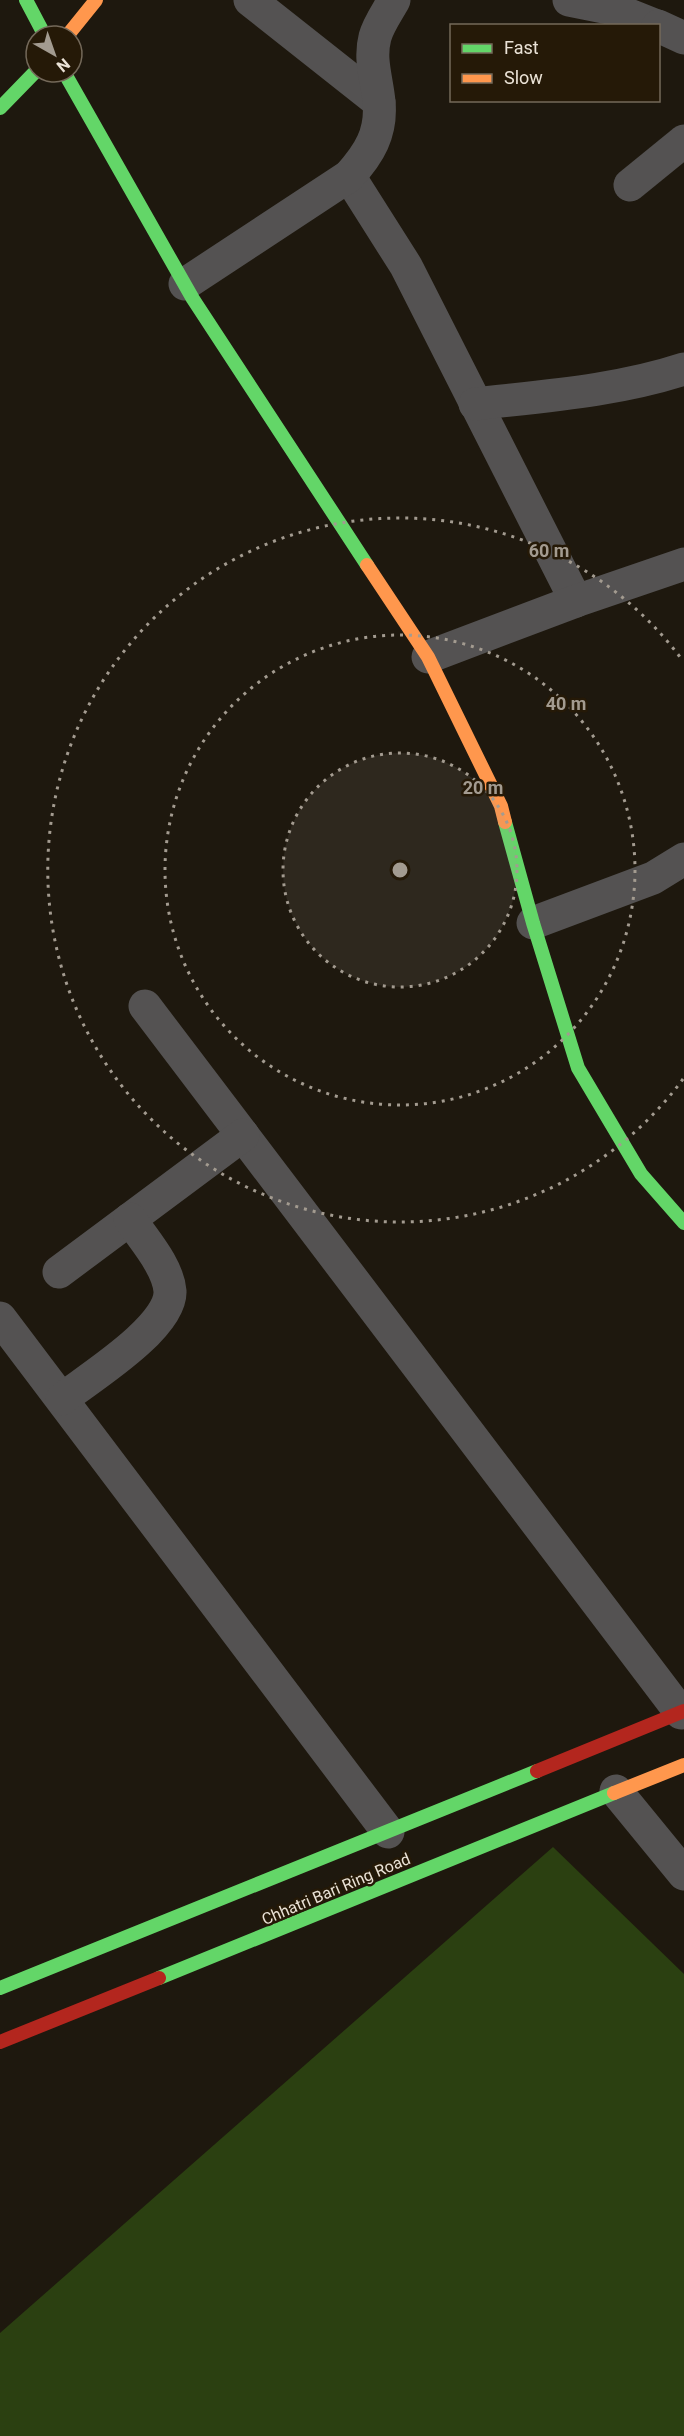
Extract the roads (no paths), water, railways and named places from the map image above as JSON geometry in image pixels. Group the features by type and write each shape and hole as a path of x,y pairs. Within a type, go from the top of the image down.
{"street":[{"path":"26,0 39,24"},
{"path":"77,24 96,0"},
{"path":"250,0 379,102"},
{"path":"185,284 349,176 373,145 378,131 379,102 372,64 375,36 394,0"},
{"path":"569,0 614,9 653,24"},
{"path":"660,27 684,38"},
{"path":"0,108 24,83"},
{"path":"71,84 185,284 428,657 501,806 533,923 578,1068 641,1174 684,1223"},
{"path":"630,185 684,141"},
{"path":"349,176 406,266 576,601"},
{"path":"475,404 600,388 657,378 684,369"},
{"path":"428,657 576,601 684,564"},
{"path":"533,923 653,878 684,858"},
{"path":"145,1006 682,1712"},
{"path":"59,1272 243,1135"},
{"path":"62,1399 137,1341 163,1312 170,1292 165,1272 130,1219"},
{"path":"0,1318 388,1832"},
{"name":"Chhatri Bari Ring Road","path":"0,1989 682,1712"},
{"name":"Chhatri Bari Ring Road","path":"0,2042 684,1765"},
{"path":"616,1791 684,1874"}]}
